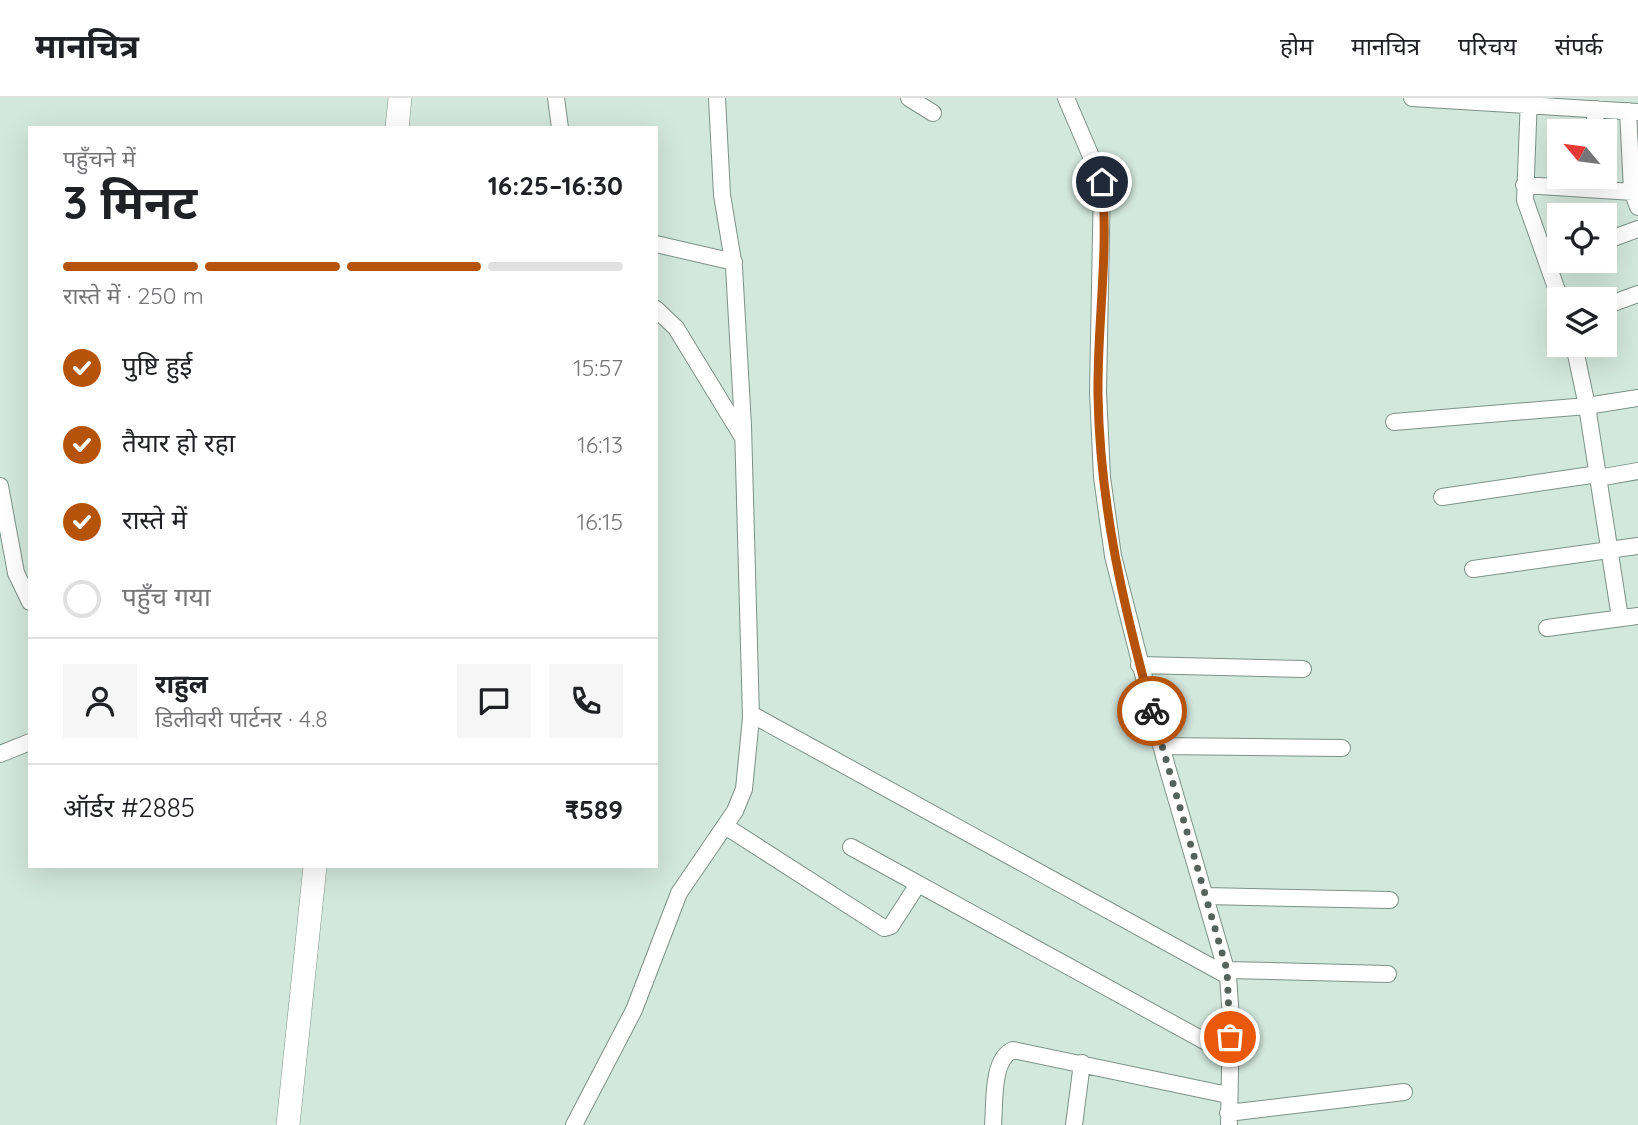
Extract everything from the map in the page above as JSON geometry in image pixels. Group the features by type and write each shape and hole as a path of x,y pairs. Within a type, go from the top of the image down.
{"highway":[{"path":"397,126 400,98"},
{"path":"288,1125 315,868"}],"street":[{"path":"556,98 560,126"},
{"path":"573,1125 634,1010 678,893 742,795 751,714 743,438 734,262 723,200 717,98"},
{"path":"909,98 933,113"},
{"path":"1066,98 1102,182 1098,392 1102,477 1113,556 1161,746 1227,973 1230,1055 1228,1119 1404,1092"},
{"path":"1412,98 1529,101 1633,111 1635,200 1607,189"},
{"path":"1529,101 1524,185 1526,207 1547,248"},
{"path":"1595,119 1596,109"},
{"path":"1524,185 1547,184"},
{"path":"1617,237 1638,229"},
{"path":"658,244 734,262"},
{"path":"1617,302 1638,294"},
{"path":"658,311 676,328 743,438"},
{"path":"658,324 676,328"},
{"path":"1577,357 1587,406 1620,618"},
{"path":"1394,422 1587,406 1638,398"},
{"path":"1442,497 1638,471"},
{"path":"0,486 16,573 22,592 28,600"},
{"path":"1473,569 1638,546"},
{"path":"1547,628 1638,616"},
{"path":"1139,665 1303,669"},
{"path":"751,714 1227,973 1388,974"},
{"path":"0,754 28,743"},
{"path":"1161,746 1342,748"},
{"path":"724,826 884,928 891,926 918,884"},
{"path":"851,847 1230,1055"},
{"path":"1206,896 1390,900"},
{"path":"993,1125 1000,1065 1009,1052 1018,1050 1228,1095"},
{"path":"1074,1125 1082,1063"}],"way so far":[{"path":"1152,711 1227,970 1230,1037"}],"route":[{"path":"1102,182 1098,392 1102,477 1120,591 1152,711"}]}
